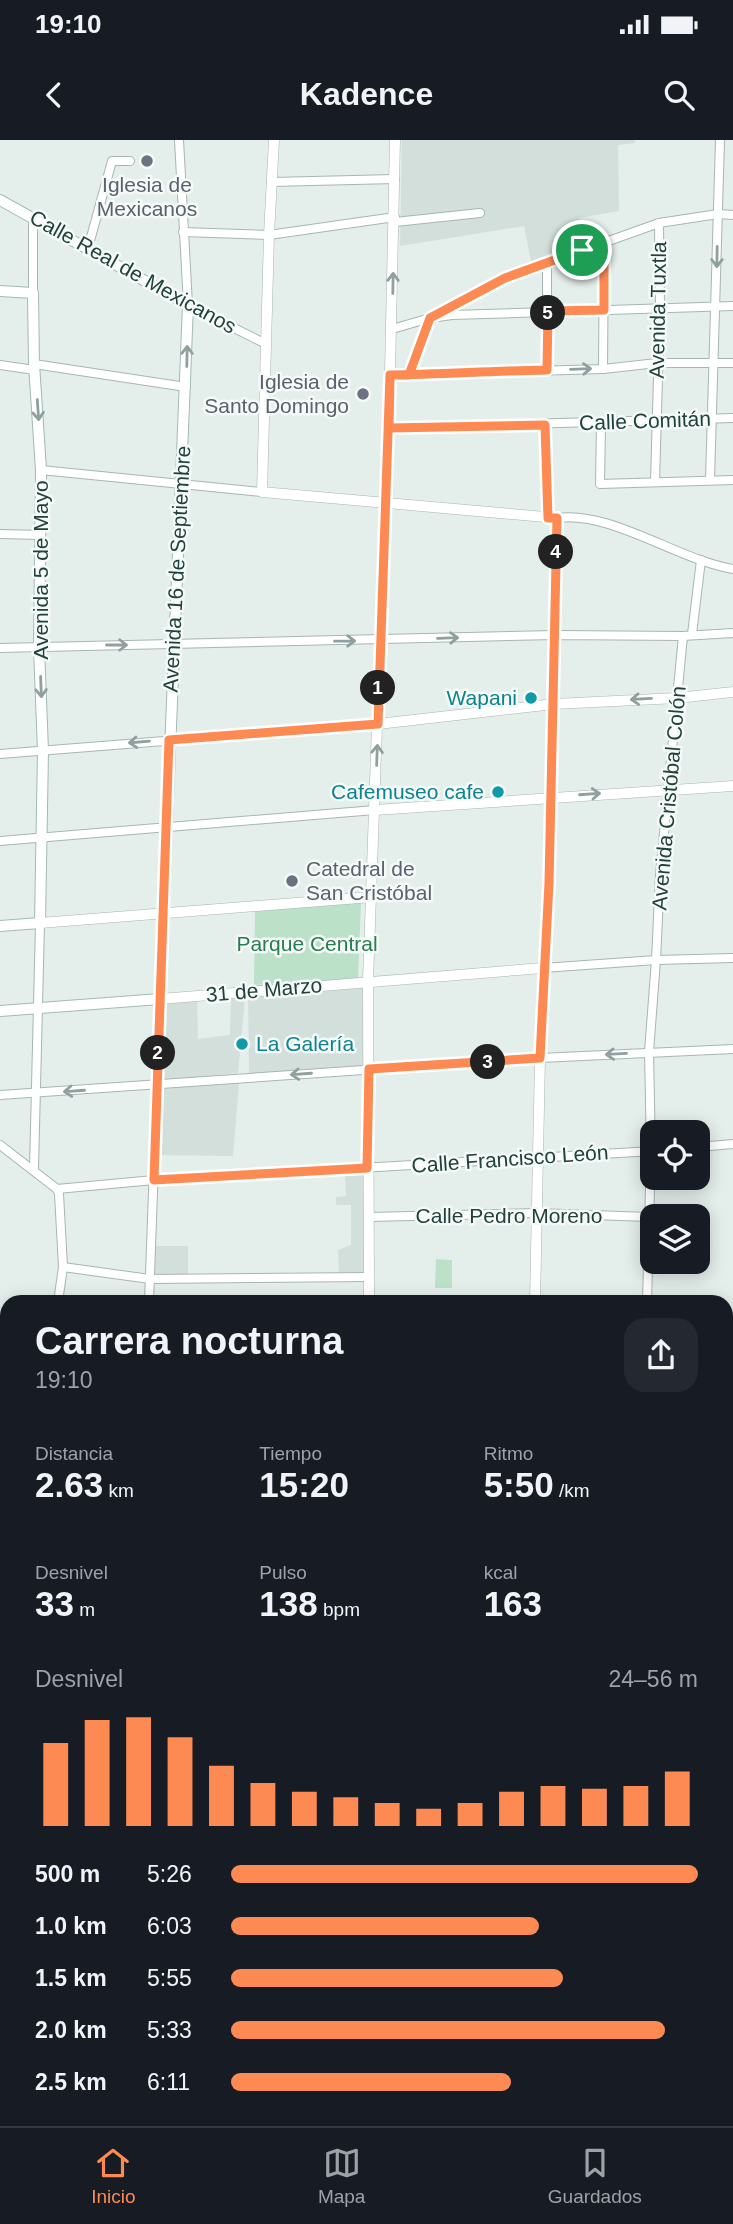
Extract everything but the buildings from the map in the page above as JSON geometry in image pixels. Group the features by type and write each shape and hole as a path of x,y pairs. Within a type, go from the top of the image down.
{"main road":[{"name":"Calle Real de Mexicanos","path":"0,200 188,305"},
{"path":"0,291 33,293"},
{"name":"Avenida 5 de Mayo","path":"33,293 41,470 40,648 43,751 40,923"},
{"name":"Avenida 16 de Septiembre","path":"160,999 188,305"},
{"path":"0,926 40,923"},
{"path":"0,1011 160,999"}],"street":[{"name":"Avenida 16 de Septiembre","path":"179,140 188,305"},
{"path":"262,492 274,140"},
{"path":"369,1295 368,981 389,428 396,140"},
{"path":"710,480 720,140"},
{"path":"88,248 112,161 130,161"},
{"path":"271,182 395,179"},
{"path":"183,232 269,235 395,219 480,213"},
{"path":"392,329 430,318 505,278 659,223 718,214 733,215"},
{"name":"Avenida 5 de Mayo","path":"33,218 33,293"},
{"name":"Avenida Tuxtla","path":"655,482 660,308 659,223"},
{"path":"603,369 604,242"},
{"path":"547,264 547,370"},
{"name":"Calle Real de Mexicanos","path":"188,305 266,344"},
{"path":"430,318 548,311 733,306"},
{"path":"409,375 430,318"},
{"path":"390,375 603,369 657,363 733,363"},
{"path":"0,365 35,367 186,387"},
{"name":"Calle Comitán","path":"389,428 733,418"},
{"path":"601,423 600,484 733,480"},
{"path":"535,1295 540,1058 549,883 555,635 552,518 545,425"},
{"path":"41,470 552,518 568,516 595,520 701,560 733,569"},
{"path":"0,534 41,535"},
{"name":"Avenida Cristóbal Colón","path":"651,1120 649,1052 660,876 677,698 701,560"},
{"path":"0,648 733,633"},
{"path":"0,754 378,724 554,704 677,698 733,692"},
{"path":"0,841 375,810 733,786"},
{"path":"34,1169 40,923 372,897"},
{"path":"543,968 733,958"},
{"name":"31 de Marzo","path":"160,999 543,968"},
{"path":"149,1295 160,999"},
{"path":"0,1095 540,1058 733,1049"},
{"path":"710,1146 733,1144"},
{"path":"0,1145 34,1169 57,1189 60,1195 63,1267 59,1295"},
{"name":"Calle Francisco León","path":"57,1189 154,1180 640,1152"},
{"name":"Calle Pedro Moreno","path":"368,1217 537,1213 640,1217"},
{"path":"63,1267 150,1279 368,1277"},
{"name":"Avenida Cristóbal Colón","path":"647,1295 648,1274"}],"shaded area":[{"path":"402,140 635,140 635,143 618,145 619,211 579,218 585,247 532,266 524,226 400,246"},
{"path":"363,986 364,1067 249,1074 248,991"},
{"path":"231,997 245,997 238,1073 160,1081 162,1001 197,998 198,1039 230,1035"},
{"path":"239,1083 233,1156 160,1155 162,1087"},
{"path":"363,1173 365,1274 339,1274 338,1250 351,1245 351,1205 336,1205 336,1197 346,1196 345,1174"},
{"path":"153,1246 188,1246 188,1274 153,1274"}],"green space":[{"name":"Parque Central","path":"361,903 358,978 254,985 255,910"},
{"path":"436,1259 452,1260 452,1288 435,1288"}],"place":[{"name":"Iglesia de Mexicanos","path":"147,161"},
{"name":"Iglesia de Santo Domingo","path":"363,394"},
{"name":"Wapani","path":"531,698"},
{"name":"Cafemuseo cafe","path":"498,792"},
{"name":"Catedral de San Cristóbal","path":"292,881"},
{"name":"La Galería","path":"242,1044"}],"route":[{"path":"582,250 505,278 430,318 409,375 390,375 378,724 169,740 154,1180 367,1168 369,1069 540,1058 549,883 557,518 548,518 545,425 389,428 390,375 409,375 547,370 548,311 604,310 604,242 582,250"}]}
